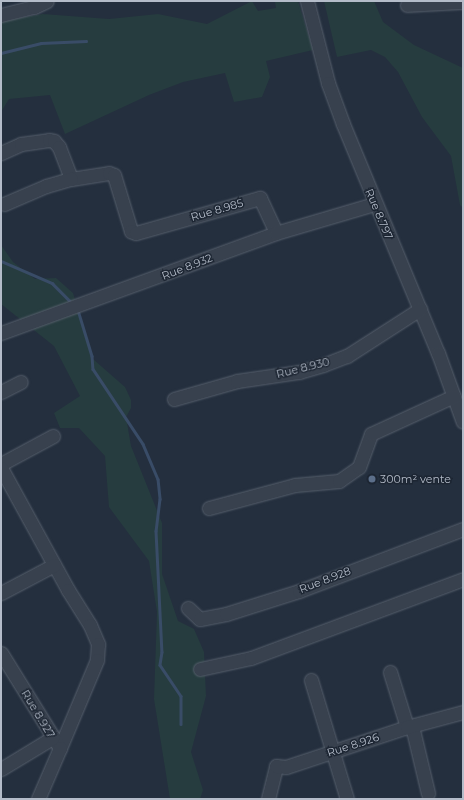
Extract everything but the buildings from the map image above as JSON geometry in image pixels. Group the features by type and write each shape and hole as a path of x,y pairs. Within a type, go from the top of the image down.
{"street":[{"path":"1,15 34,7 47,1"},
{"name":"Rue 8.797","path":"307,1 328,83 374,204 420,309 463,422"},
{"path":"407,5 463,2"},
{"path":"1,153 21,144 54,141 71,179 46,186 4,204"},
{"name":"Rue 8.985","path":"71,179 109,173 114,175 131,232 136,233 260,198 276,233"},
{"name":"Rue 8.932","path":"1,333 87,301 129,289 276,233 374,204"},
{"name":"Rue 8.930","path":"174,399 237,381 299,372 323,365 347,356 420,309"},
{"path":"1,392 21,382"},
{"path":"209,508 295,485 339,481 359,467 371,434 454,396"},
{"path":"1,464 53,436"},
{"path":"1,468 54,565 90,625 99,650 98,660 56,743 1,769"},
{"name":"Rue 8.928","path":"188,608 200,618 226,614 306,588 463,529"},
{"path":"1,593 54,565"},
{"path":"200,669 251,658 463,579"},
{"name":"Rue 8.927","path":"1,653 56,743 38,799"},
{"path":"390,672 410,726 428,793"},
{"path":"311,680 331,752 347,799"},
{"name":"Rue 8.926","path":"268,799 276,766 286,767 410,726 463,712"}],"green space":[{"path":"252,1 258,11 276,8 275,2 278,1 298,1 313,50 266,61 270,77 262,97 234,102 225,73 183,82 149,95 65,134 50,95 9,99 1,112 1,21 43,14 109,19 158,14 207,24"},
{"path":"324,1 374,1 383,22 414,45 463,68 463,208 460,205 451,156 422,117 398,72 385,57 371,50 337,57"},
{"path":"1,245 13,262 35,279 56,278 73,293 93,359 125,387 131,400 131,408 126,417 131,446 162,523 162,574 178,621 194,629 204,652 206,696 191,752 203,790 200,799 170,799 154,699 157,612 149,561 109,507 105,456 79,428 60,428 54,413 80,396 54,346 1,304"}],"waterway":[{"path":"1,53 41,43 86,41"},
{"path":"1,261 52,283 72,303"},
{"path":"78,310 92,356 93,369 143,444 158,479 160,499 156,531 162,652 160,665 181,696 181,724"}],"place":[{"name":"300m² vente","path":"372,479"}]}
